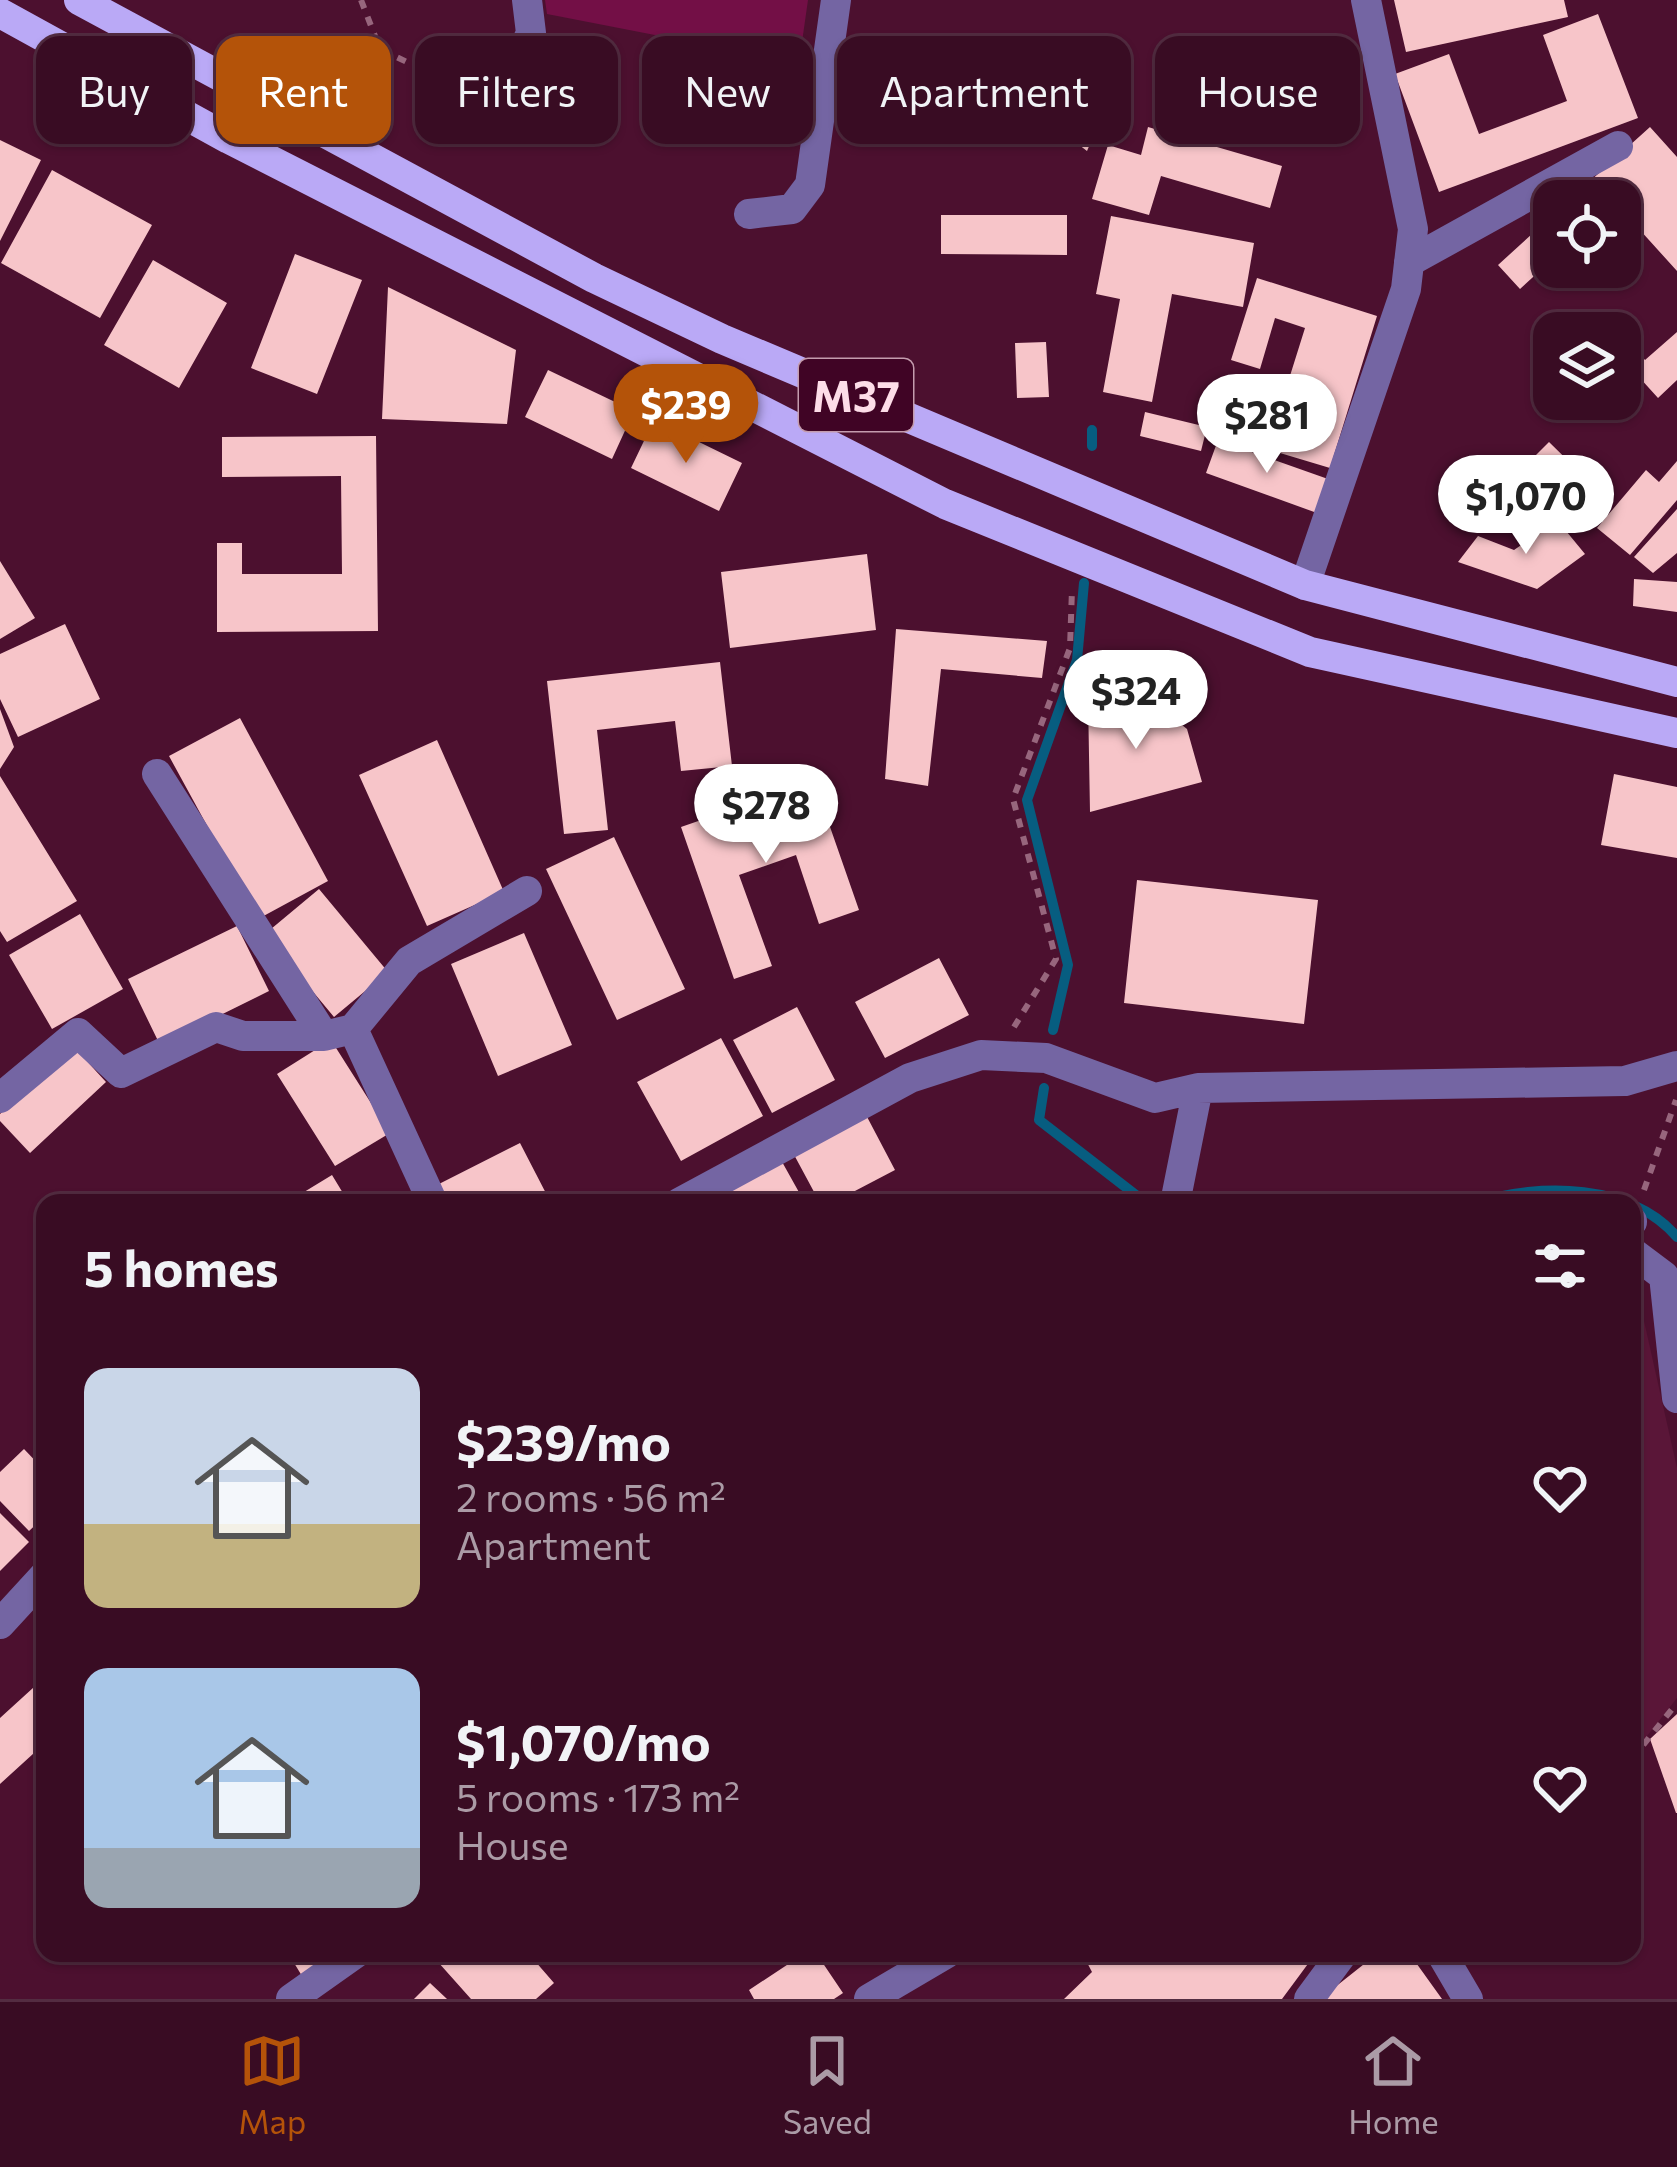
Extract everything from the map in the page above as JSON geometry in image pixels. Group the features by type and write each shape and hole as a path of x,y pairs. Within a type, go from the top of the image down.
{"main road":[{"name":"M37","path":"79,0 594,278 722,339 1305,585 1677,682"},
{"name":"M37","path":"0,13 229,139 945,504 1310,652 1677,733"}],"street":[{"path":"527,0 530,36"},
{"path":"749,214 792,209 810,185 836,0"},
{"path":"1305,585 1406,290 1413,229 1366,0"},
{"path":"1409,262 1618,146"},
{"path":"710,388 722,339"},
{"path":"157,774 339,1033 428,1194"},
{"path":"0,1098 78,1033 121,1073 216,1028 243,1036 339,1033 409,961 526,891"},
{"path":"696,1194 910,1078 981,1054 1046,1058 1155,1098 1198,1088 1625,1081 1677,1066"},
{"path":"1177,1194 1198,1088"},
{"path":"1641,1259 1664,1276 1677,1398"},
{"path":"0,1624 36,1585"},
{"path":"290,1999 343,1962"},
{"path":"869,1999 932,1962"},
{"path":"1310,1998 1336,1962"},
{"path":"1446,1962 1468,1999"}],"path":[{"path":"361,0 380,49 415,66"},
{"path":"996,1055 1056,959 1012,799 1070,648 1073,556"},
{"path":"1648,1181 1677,1098"},
{"path":"1641,1748 1677,1703"}],"shaded area":[{"path":"545,0 808,0 803,36 660,36 547,14"},
{"path":"1641,1308 1677,1468 1677,1698 1641,1744"}],"building":[{"path":"1394,0 1564,0 1568,17 1406,52"},
{"path":"1598,14 1638,118 1439,192 1395,74 1449,54 1479,134 1567,101 1543,35"},
{"path":"1148,127 1155,129 1155,144 1206,144 1282,166 1270,208 1161,176 1149,215 1092,199 1108,145 1141,155"},
{"path":"1650,127 1677,157 1677,271 1641,231 1641,180 1591,180"},
{"path":"0,140 41,160 0,241"},
{"path":"52,170 152,225 100,318 1,263"},
{"path":"941,215 1067,215 1067,255 941,254"},
{"path":"1111,216 1254,243 1243,307 1172,294 1152,402 1103,392 1120,299 1096,294"},
{"path":"1533,233 1533,277 1520,289 1498,265"},
{"path":"295,254 362,280 317,394 251,368"},
{"path":"153,260 227,303 179,388 104,345"},
{"path":"1257,278 1377,316 1330,468 1267,449 1305,328 1275,318 1260,369 1231,360"},
{"path":"388,287 516,350 507,424 382,419"},
{"path":"1677,332 1677,380 1658,398 1641,379 1641,356 1645,360"},
{"path":"1046,342 1049,397 1017,398 1015,343"},
{"path":"548,370 634,411 612,459 525,417"},
{"path":"1145,412 1207,427 1201,451 1140,436"},
{"path":"654,420 742,463 719,511 631,468"},
{"path":"376,436 378,631 217,632 217,543 242,543 242,574 342,574 341,476 222,477 222,437"},
{"path":"1218,440 1328,479 1317,513 1206,473"},
{"path":"1549,442 1603,495 1573,525 1518,473"},
{"path":"1677,461 1677,500 1630,555 1597,528 1646,470 1659,482"},
{"path":"1677,509 1677,553 1653,573 1634,557"},
{"path":"1557,520 1585,554 1537,589 1458,562 1478,536 1514,550"},
{"path":"867,554 876,630 730,648 721,572"},
{"path":"0,561 35,618 0,639"},
{"path":"1634,579 1677,582 1677,612 1633,606"},
{"path":"65,624 100,699 18,737 0,699 0,654"},
{"path":"896,629 1047,641 1042,678 941,669 928,786 885,779"},
{"path":"720,662 732,766 681,771 675,721 597,730 608,830 564,834 547,681"},
{"path":"1147,697 1187,729 1202,782 1090,812 1088,698"},
{"path":"0,709 14,747 0,769"},
{"path":"240,718 328,881 258,919 169,756"},
{"path":"437,740 504,892 427,926 359,775"},
{"path":"1614,774 1677,787 1677,858 1601,845"},
{"path":"0,776 77,901 7,942 0,931"},
{"path":"814,781 859,910 819,924 796,855 739,875 772,966 734,979 681,827"},
{"path":"614,837 685,989 617,1020 546,869"},
{"path":"1137,880 1318,900 1304,1024 1124,1003"},
{"path":"319,889 388,972 334,1017 265,934"},
{"path":"80,914 123,989 52,1029 9,955"},
{"path":"237,926 269,991 160,1045 128,979"},
{"path":"524,933 572,1045 498,1076 451,964"},
{"path":"939,958 969,1015 885,1058 855,1002"},
{"path":"797,1007 835,1080 772,1113 733,1040"},
{"path":"721,1038 763,1116 681,1161 637,1082"},
{"path":"331,1040 390,1133 335,1166 277,1074"},
{"path":"73,1046 106,1082 30,1153 0,1121 0,1114"},
{"path":"865,1113 895,1170 849,1194 815,1194 792,1151"},
{"path":"520,1143 546,1194 439,1194 435,1186"},
{"path":"781,1160 800,1194 721,1194"},
{"path":"332,1175 344,1194 301,1194"},
{"path":"24,1449 36,1462 36,1524 29,1531 0,1501 0,1472"},
{"path":"0,1513 29,1542 0,1571"},
{"path":"36,1685 36,1751 0,1784 0,1718"},
{"path":"1677,1714 1677,1813 1676,1813 1650,1739"},
{"path":"293,1962 321,1962 302,1976"},
{"path":"438,1962 536,1962 554,1983 536,1999 471,1999"},
{"path":"791,1962 822,1962 843,1993 834,1999 754,1999 749,1990"},
{"path":"1087,1962 1309,1962 1282,1999 1064,1999 1092,1972"},
{"path":"1367,1962 1415,1962 1442,1999 1320,1999"},
{"path":"430,1983 447,1999 414,1999"}],"waterway":[{"path":"1092,430 1092,446"},
{"path":"1053,1030 1068,965 1027,800 1077,660 1084,583"},
{"path":"1044,1088 1039,1120 1135,1194"},
{"path":"1514,1194 1595,1194"},
{"path":"1641,1209 1677,1237"}]}
